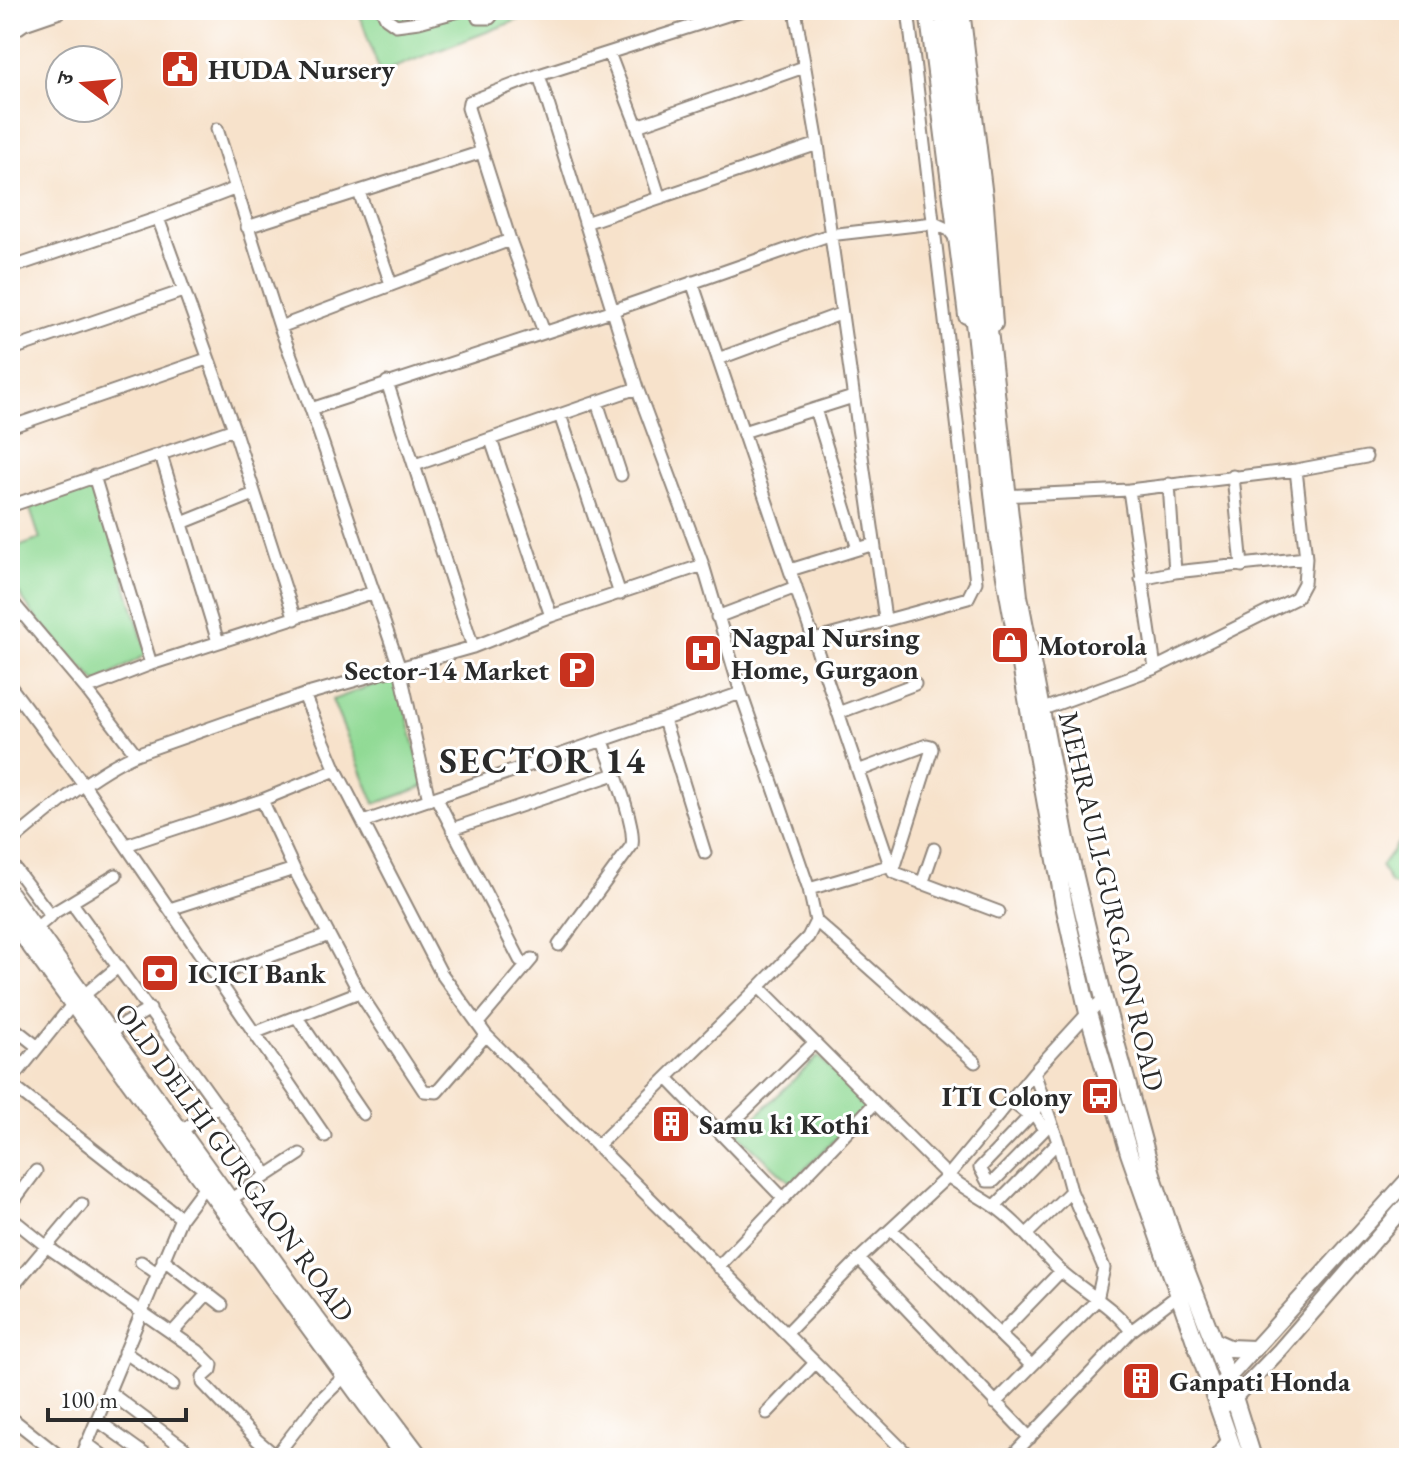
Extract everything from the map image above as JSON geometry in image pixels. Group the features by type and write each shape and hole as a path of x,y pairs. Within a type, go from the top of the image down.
{"main road":[{"path":"16,18 58,10"},
{"path":"939,10 970,220"},
{"path":"950,10 970,220"},
{"name":"MEHRAULI-GURGAON ROAD","path":"970,220 1014,597 1064,905 1088,1013 1129,1153 1221,1383 1234,1399 1253,1458"},
{"name":"MEHRAULI-GURGAON ROAD","path":"1035,712 1104,999 1185,1291 1213,1341 1221,1383 1221,1410 1236,1458"},
{"name":"OLD DELHI GURGAON ROAD","path":"10,894 107,1049 205,1186 349,1372 421,1458"},
{"name":"OLD DELHI GURGAON ROAD","path":"10,918 77,1001 110,1032 231,1199 276,1274"},
{"path":"1213,1341 1229,1348 1254,1349"},
{"name":"OLD DELHI GURGAON ROAD","path":"349,1372 405,1458"}],"street":[{"path":"382,10 386,18 396,25 463,10"},
{"path":"475,10 478,18 490,18 496,10"},
{"path":"544,332 510,240 469,102 539,75 743,10"},
{"path":"795,10 818,144 885,619"},
{"path":"814,640 968,598 976,582 908,10"},
{"path":"927,10 964,306 983,341"},
{"path":"962,10 987,219 995,319 983,341"},
{"path":"609,53 659,196"},
{"path":"637,126 804,67"},
{"path":"539,75 637,388 703,565 741,693 809,889 816,921 975,1062"},
{"path":"217,129 280,327 400,669 432,798 526,959 478,1023"},
{"path":"585,223 818,144"},
{"path":"247,227 482,152"},
{"path":"10,268 234,189"},
{"path":"359,192 391,284"},
{"path":"934,223 951,200"},
{"path":"158,218 234,429 295,619"},
{"path":"311,409 614,310 829,235 934,223 949,230 956,239"},
{"path":"280,327 510,240"},
{"path":"692,282 895,875 999,912"},
{"path":"10,350 183,291"},
{"path":"718,359 840,314"},
{"path":"10,427 207,359"},
{"path":"387,382 473,647"},
{"path":"415,465 637,388"},
{"path":"743,432 853,397"},
{"path":"597,402 621,475"},
{"path":"815,409 858,549"},
{"path":"560,415 620,594"},
{"path":"10,506 234,429"},
{"path":"491,440 551,616"},
{"path":"161,455 218,642"},
{"path":"1000,496 1129,490 1296,470 1366,457"},
{"path":"1035,712 1155,668 1296,598 1304,583 1306,558 1296,470"},
{"path":"94,476 151,664"},
{"path":"1233,476 1242,566"},
{"path":"1169,484 1175,572"},
{"path":"1129,490 1155,668"},
{"path":"182,523 254,494"},
{"path":"790,570 874,544"},
{"path":"1141,579 1175,572 1306,558"},
{"path":"10,843 85,786 136,754 304,695 473,647 551,616 703,565"},
{"path":"717,617 796,587"},
{"path":"86,689 151,664 374,592"},
{"path":"10,599 136,754"},
{"path":"838,713 915,684"},
{"path":"10,686 85,786 325,1136"},
{"path":"363,822 741,693"},
{"path":"304,695 336,770 441,973 486,1035 911,1458"},
{"path":"664,720 705,853"},
{"path":"559,945 632,845 630,826 603,741"},
{"path":"858,771 927,745 932,749 892,865"},
{"path":"126,845 262,800 336,770"},
{"path":"452,829 615,774"},
{"path":"262,800 294,869 359,992 424,1091 437,1092 486,1035"},
{"path":"922,884 934,849"},
{"path":"10,862 51,916"},
{"path":"809,889 892,865"},
{"path":"170,909 294,869"},
{"path":"34,930 116,875"},
{"path":"72,903 267,1174"},
{"path":"597,1146 808,937 816,921"},
{"path":"215,976 329,935"},
{"path":"119,966 77,1001 12,1080 181,1218"},
{"path":"759,987 948,1176 972,1195 995,1206 1027,1234 1061,1271 1121,1317 1131,1331"},
{"path":"254,1033 359,992"},
{"path":"786,1334 859,1259 948,1176 1034,1072 1104,999"},
{"path":"110,1032 150,1009"},
{"path":"296,1016 363,1114"},
{"path":"10,1025 38,1047"},
{"path":"721,1134 814,1043"},
{"path":"995,1403 1097,1300 1103,1262 1071,1191 1034,1072"},
{"path":"667,1078 783,1198"},
{"path":"972,1195 987,1181 994,1181 1044,1130 1032,1114 1011,1101"},
{"path":"718,1267 875,1103"},
{"path":"987,1181 981,1175 980,1168 1045,1103"},
{"path":"181,1131 219,1106"},
{"path":"995,1206 1058,1142"},
{"path":"231,1199 300,1154"},
{"path":"10,1206 36,1171"},
{"path":"1221,1383 1409,1178"},
{"path":"81,1458 181,1218 205,1186"},
{"path":"1027,1234 1071,1191"},
{"path":"1221,1410 1280,1350 1409,1201"},
{"path":"10,1290 82,1204"},
{"path":"10,1217 46,1246 173,1332 212,1365 203,1377 203,1383 275,1457 316,1404 349,1372"},
{"path":"891,1229 1031,1365"},
{"path":"163,1259 222,1305"},
{"path":"859,1259 1030,1438"},
{"path":"141,1262 158,1274"},
{"path":"1000,1334 1061,1271"},
{"path":"1010,1458 1131,1331 1185,1291"},
{"path":"173,1332 208,1293"},
{"path":"124,1352 173,1385"},
{"path":"767,1413 815,1363"},
{"path":"109,1392 184,1448 186,1454 183,1458"},
{"path":"10,1417 62,1458"},
{"path":"97,1420 150,1458"},
{"path":"1214,1458 1229,1439"},
{"path":"86,1443 106,1458"}],"green space":[{"path":"358,10 544,10 380,73"},
{"path":"95,481 147,654 97,683 32,613 10,580 10,550 40,539 28,503"},
{"path":"397,676 425,786 375,804 332,700"},
{"path":"1409,828 1409,891 1390,883 1381,866"},
{"path":"818,1056 868,1107 791,1183 738,1134"}],"place":[{"name":"HUDA Nursery","path":"180,69"},
{"name":"Motorola","path":"1010,645"},
{"name":"Nagpal Nursing Home, Gurgaon","path":"703,653"},
{"name":"Sector-14 Market","path":"577,670"},
{"name":"ICICI Bank","path":"160,973"},
{"name":"ITI Colony","path":"1100,1096"},
{"name":"Samu ki Kothi","path":"671,1124"},
{"name":"Ganpati Honda","path":"1141,1381"}],"district":[{"name":"SECTOR 14","path":"543,760"}]}
